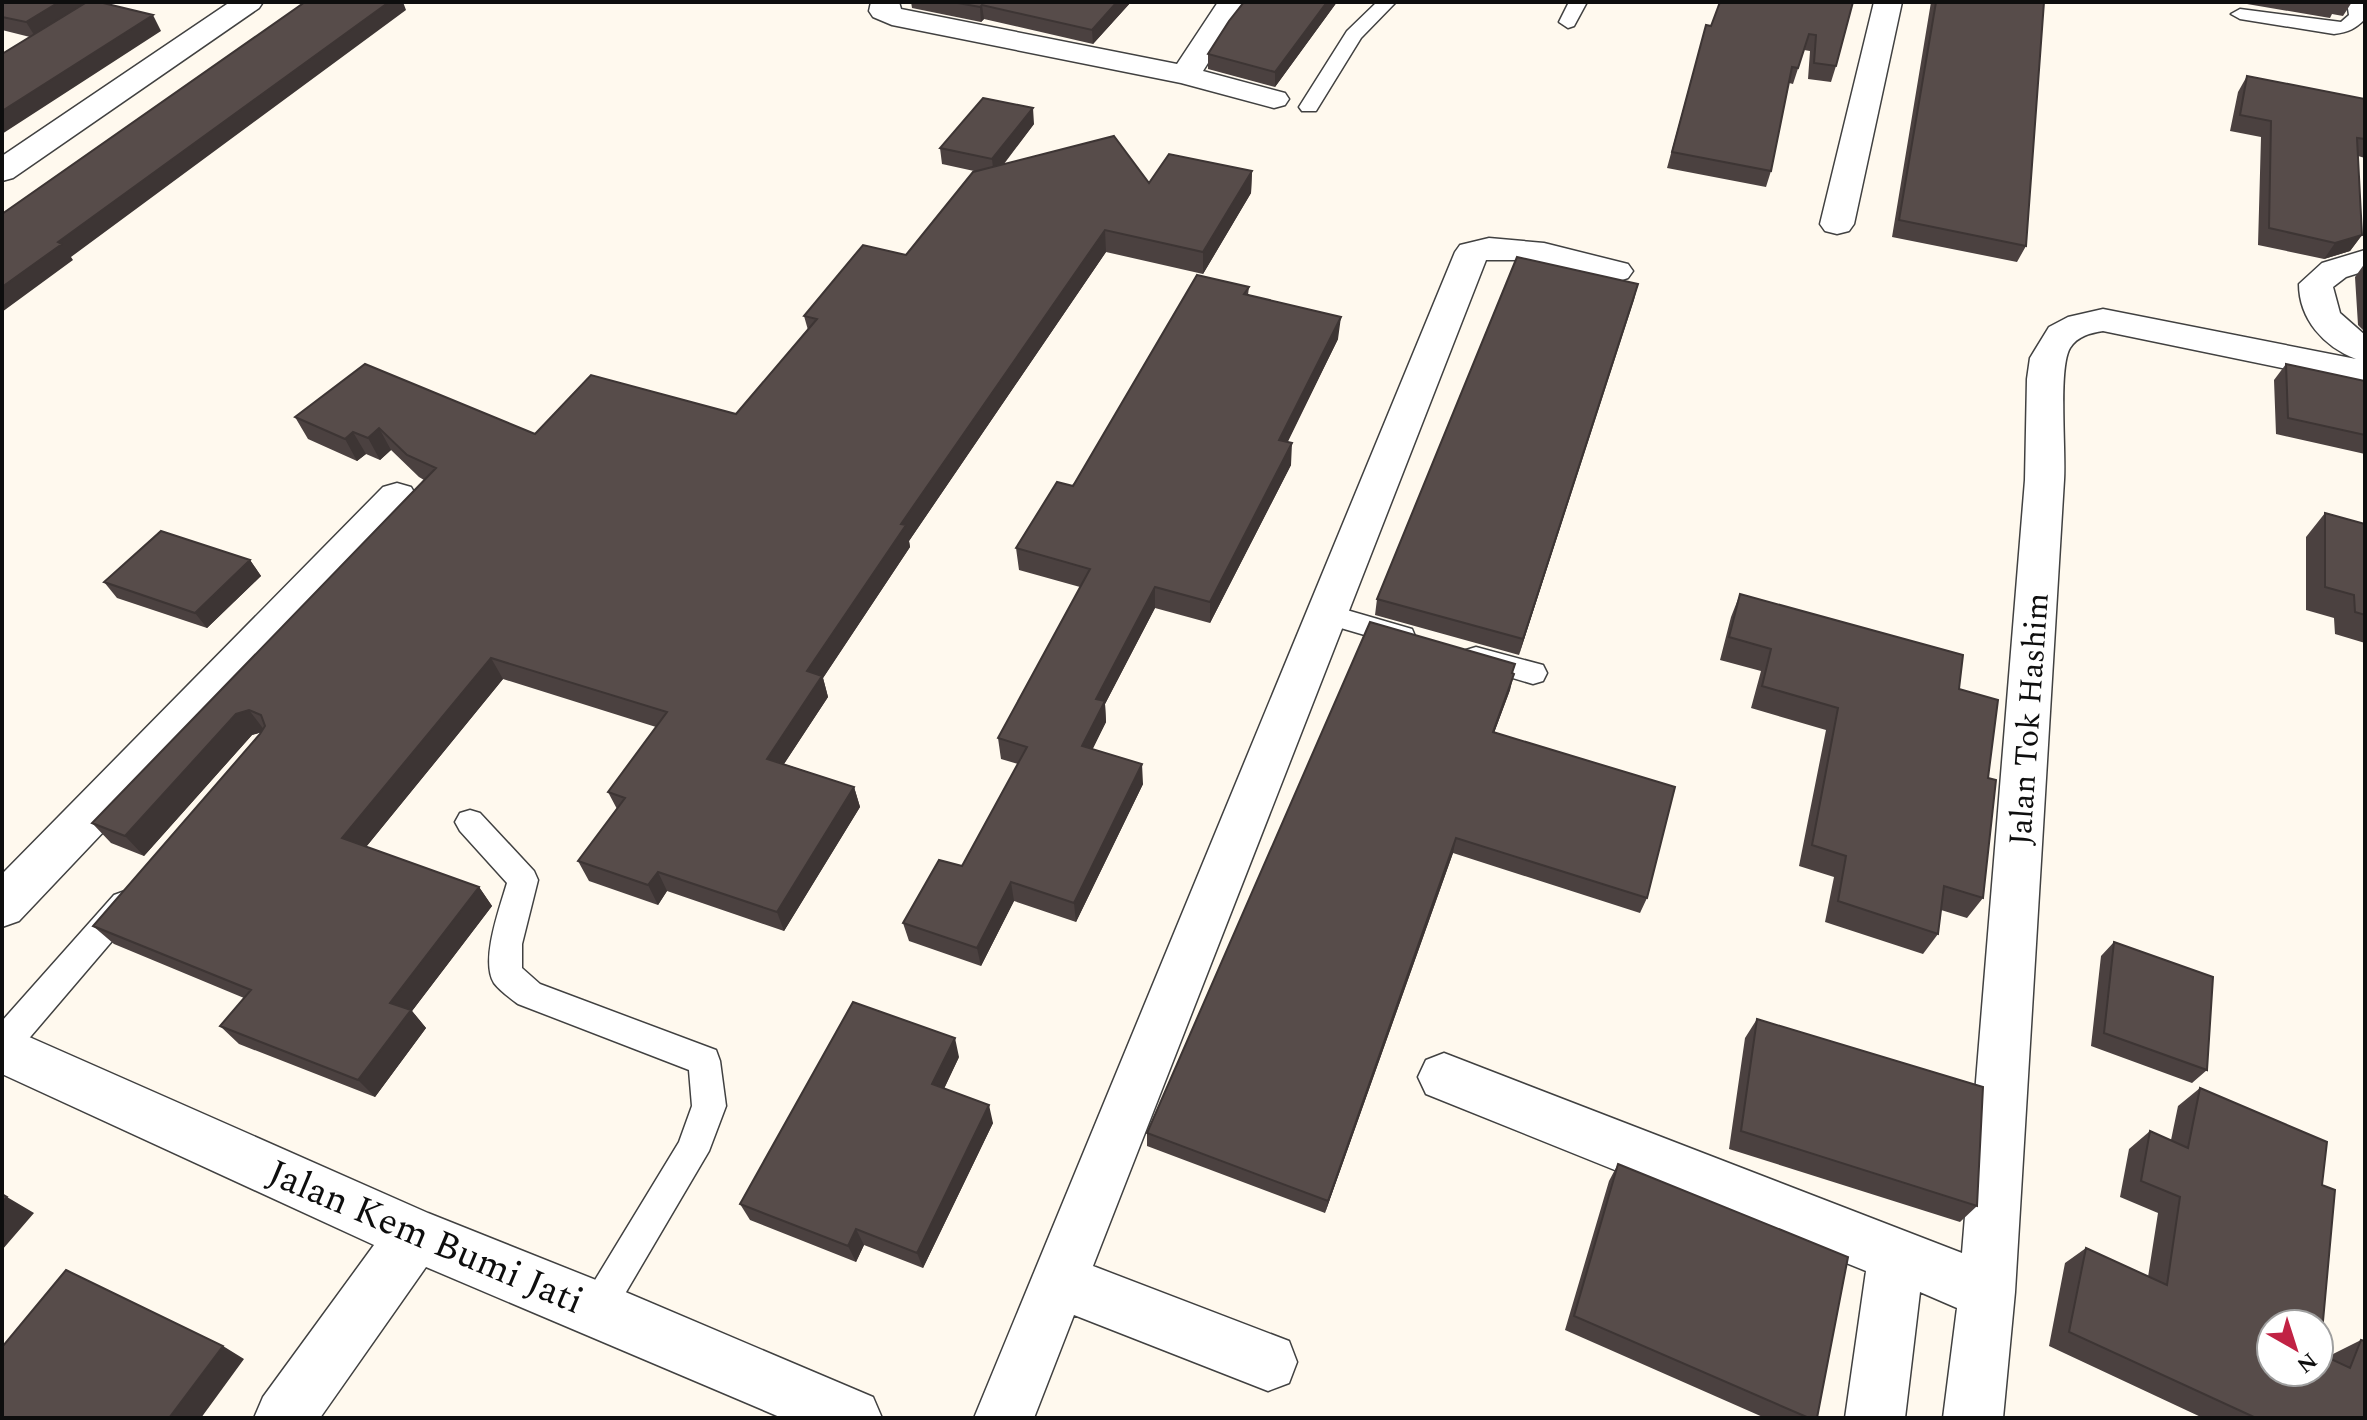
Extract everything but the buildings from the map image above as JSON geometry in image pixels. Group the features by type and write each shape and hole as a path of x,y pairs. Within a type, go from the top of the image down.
{"street":[{"path":"2,171 249,2"},
{"path":"885,2 883,11 892,16 1185,75 1274,99"},
{"path":"1185,75 1232,2"},
{"path":"1837,224 1888,2"},
{"path":"1004,1418 1472,252 1487,248 1525,251 1616,271"},
{"path":"2365,260 2334,270 2316,284 2315,300 2321,314 2336,332 2365,350"},
{"name":"Jalan Tok Hashim","path":"1973,1418 1987,1292 2047,437 2047,362 2052,346 2062,333 2080,323 2103,320 2365,373"},
{"path":"2,906 397,497"},
{"name":"Jalan Kem Bumi Jati","path":"2,1047 415,1235 596,1308 852,1418"},
{"path":"1444,1077 1987,1292"},
{"path":"284,1418 415,1235"},
{"path":"1875,1418 1879,1370 1897,1255"},
{"path":"1059,1281 1268,1362"}],"lane":[{"path":"1309,107 1354,35 1387,2"},
{"path":"1568,22 1578,2"},
{"path":"2240,14 2334,28 2346,27 2358,16 2356,2"},
{"path":"1326,614 1533,673"},
{"path":"470,822 523,880 506,944 506,974 529,994 704,1061 709,1106 692,1151 596,1308"},
{"path":"2,1047 149,877"}]}
